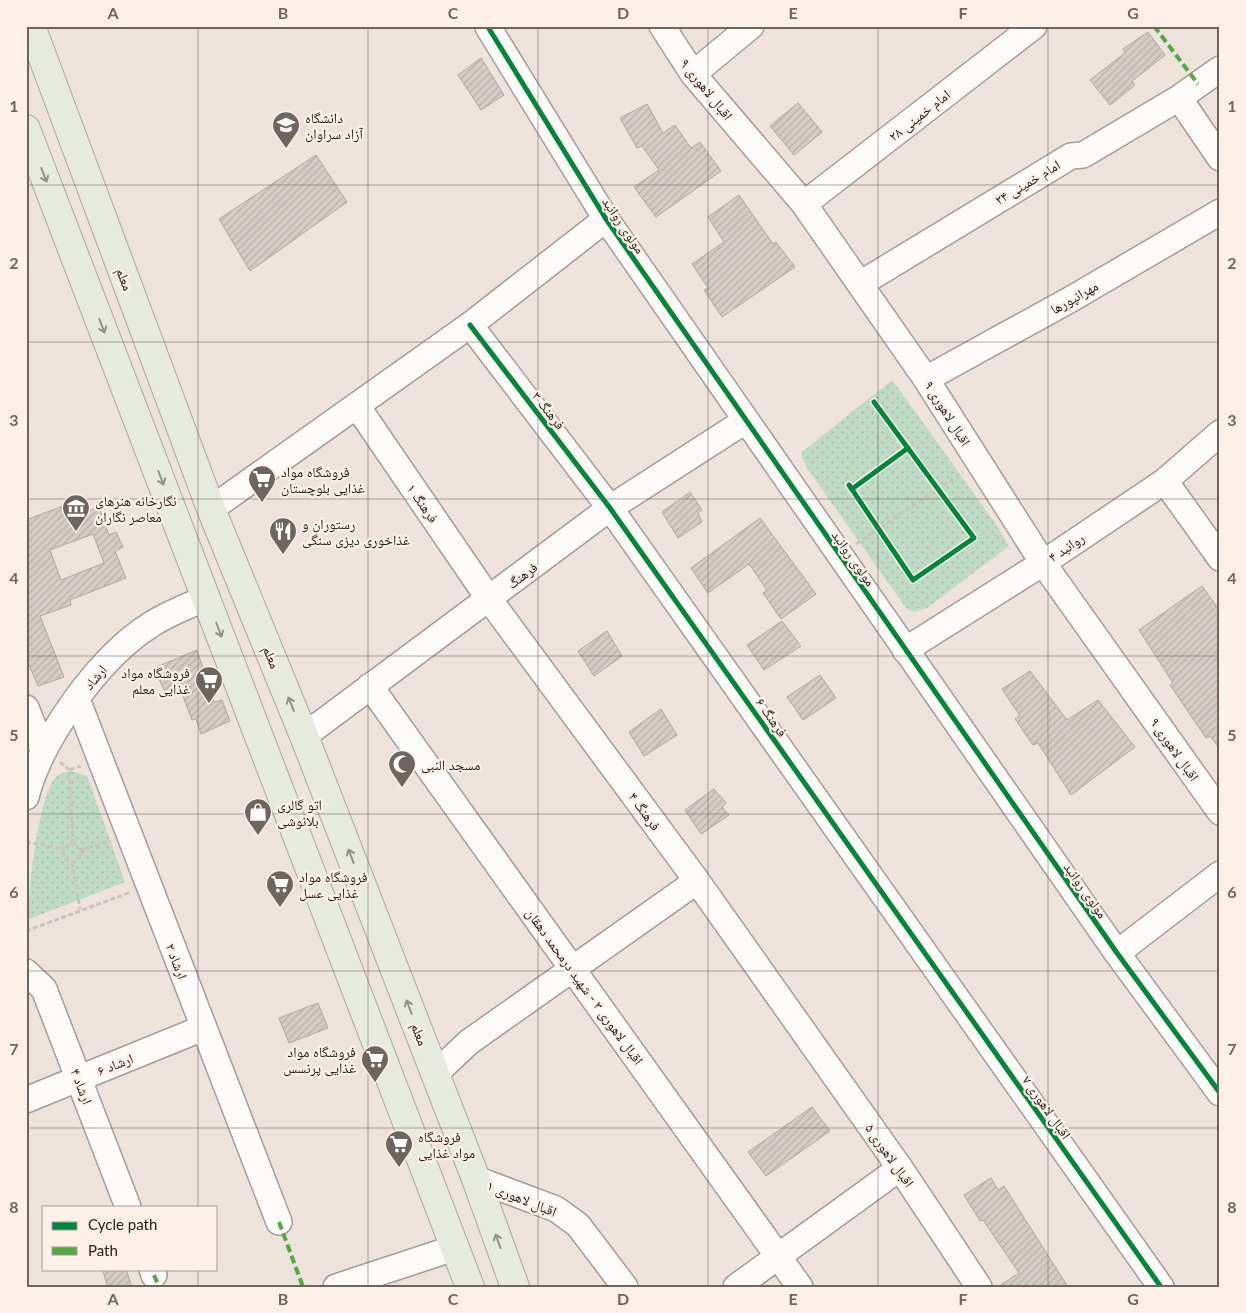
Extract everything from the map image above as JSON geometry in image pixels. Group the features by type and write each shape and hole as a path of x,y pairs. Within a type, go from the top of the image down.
{"main road":[{"name":"معلم","path":"31,26 211,509 304,736 436,1074 515,1287"},
{"path":"26,129 470,1287"},
{"path":"265,750 304,736"}],"street":[{"name":"اقبال لاهوری ۹","path":"662,26 693,74 804,204 926,379 1043,563 1220,812"},
{"path":"693,74 751,26"},
{"name":"امام خمینی ۲۸","path":"804,204 1034,26"},
{"name":"مولوی روانبد","path":"488,27 606,219 1117,953 1220,1093"},
{"name":"امام خمینی ۲۴","path":"860,284 1070,156 1083,156 1179,98 1220,69"},
{"path":"1179,98 1220,158"},
{"name":"مهرانپورها","path":"926,379 1073,298 1220,212"},
{"path":"211,509 470,325 606,219"},
{"name":"فرهنگ ۳","path":"470,325 610,508"},
{"name":"فرهنگ ۱","path":"357,406 489,599"},
{"name":"فرهنگ","path":"304,736 610,508 745,421"},
{"name":"روانبد ۴","path":"905,650 1043,563 1165,481 1220,433"},
{"path":"1165,481 1220,558"},
{"name":"فرهنگ ۶","path":"610,508 915,940"},
{"name":"ارشاد","path":"26,797 44,750 77,699 116,652 151,624 207,598"},
{"name":"فرهنگ ۴","path":"489,599 697,881 798,1024"},
{"name":"اقبال لاهوری ۳ - شهید درمحمد دهقان","path":"370,686 800,1287"},
{"name":"ارشاد ۲","path":"77,699 279,1222"},
{"path":"26,708 44,750"},
{"path":"1117,953 1220,874"},
{"path":"436,1074 469,1042 697,881"},
{"name":"اقبال لاهوری ۷","path":"915,940 1161,1287"},
{"name":"ارشاد ۴","path":"26,972 44,989 128,1206"},
{"name":"اقبال لاهوری ۵","path":"798,1024 900,1168 979,1287"},
{"name":"ارشاد ۶","path":"26,1100 203,1028"},
{"path":"736,1287 900,1168"},
{"name":"اقبال لاهوری ۱","path":"476,1179 556,1209 578,1225 625,1287"},
{"path":"336,1287 454,1248"}],"path":[{"path":"849,484 914,580 974,538 874,402"},
{"path":"852,489 908,448"},
{"path":"839,555 978,461"},
{"path":"73,844 69,770 100,760"},
{"path":"81,850 105,844 129,834"},
{"path":"26,842 64,849"},
{"path":"72,862 64,858 64,849 68,845 73,844"},
{"path":"73,844 81,850"},
{"path":"72,862 80,858 81,850"},
{"path":"72,862 80,909"},
{"path":"26,931 80,909 148,886"}],"green space":[{"path":"891,381 896,385 995,523 1009,546 927,608 914,612 906,608 809,471 802,458 802,452"},
{"path":"71,771 87,776 125,882 29,919 32,867 45,801 51,785 57,776"}],"building":[{"path":"1148,32 1165,55 1132,81 1135,85 1110,105 1090,80 1125,53 1123,49"},
{"path":"481,58 504,95 481,110 458,75"},
{"path":"798,103 822,132 794,155 770,126"},
{"path":"647,104 663,133 675,125 691,148 700,142 721,171 656,217 634,187 659,170 642,146 637,148 620,118"},
{"path":"316,155 347,202 250,271 219,219"},
{"path":"739,195 773,244 776,242 795,267 722,317 704,290 708,288 692,264 724,242 708,217"},
{"path":"690,492 702,510 698,513 702,522 678,538 662,512"},
{"path":"81,499 86,512 99,507 109,535 116,532 123,547 115,551 126,578 70,600 71,605 40,616 64,677 38,686 26,658 26,520","holes":["93,534 104,563 61,580 50,550"]},
{"path":"760,518 816,594 781,619 763,593 767,590 749,564 708,593 691,568"},
{"path":"1202,586 1220,611 1220,749 1210,736 1206,738 1170,685 1173,683 1139,630"},
{"path":"782,621 801,646 764,670 747,645"},
{"path":"607,631 622,656 594,676 578,651"},
{"path":"197,650 214,702 222,700 230,721 201,734 196,719 192,720 181,691 167,696 154,668"},
{"path":"1030,671 1067,720 1098,700 1135,747 1071,795 1038,743 1033,745 1015,719 1020,716 1002,689"},
{"path":"820,675 836,698 803,720 787,697"},
{"path":"661,709 677,735 644,756 629,732"},
{"path":"714,789 726,803 722,807 729,815 701,834 685,810"},
{"path":"318,1003 328,1028 289,1043 279,1018"},
{"path":"812,1107 830,1131 766,1176 748,1152"},
{"path":"991,1178 998,1190 1004,1186 1068,1287 998,1287 1019,1273 983,1220 980,1221 964,1195"},
{"path":"102,1270 126,1270 132,1287 108,1287"}],"marked path":[{"path":"1154,26 1198,84"},
{"path":"279,1222 303,1287"},
{"path":"154,1275 159,1287"}],"cycle path":[{"path":"490,26 488,27 606,219 1117,953 1220,1093"},
{"path":"470,325 610,508 1161,1287"},
{"path":"849,485 913,580 974,538 874,402"},
{"path":"852,489 908,448"}],"place":[{"name":"دانشگاه آزاد سراوان","path":"286,149"},
{"name":"فروشگاه مواد غذایی بلوچستان","path":"262,503"},
{"name":"نگارخانه هنرهای معاصر نگاران","path":"76,532"},
{"name":"رستوران و غذاخوری دیزی سنگی","path":"283,555"},
{"name":"فروشگاه مواد غذایی معلم","path":"209,704"},
{"name":"مسجد النبی","path":"402,788"},
{"name":"اتو گالری بلانوشی","path":"258,836"},
{"name":"فروشگاه مواد غذایی عسل","path":"280,908"},
{"name":"فروشگاه مواد غذایی پرنسس","path":"375,1083"},
{"name":"فروشگاه مواد غذایی","path":"399,1168"}]}
